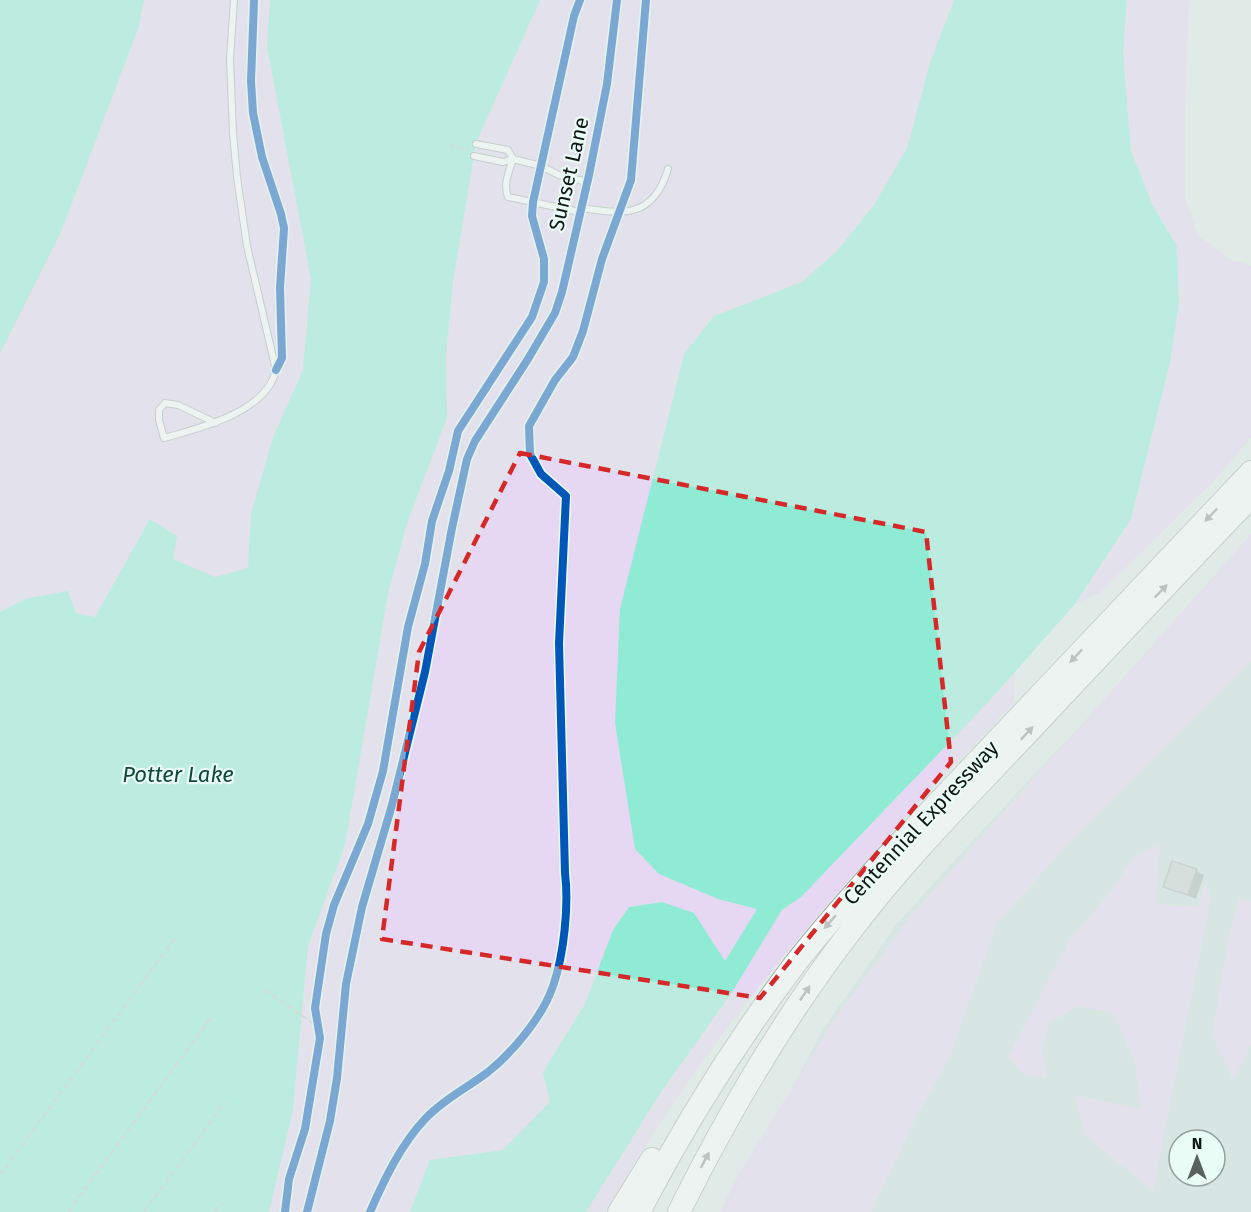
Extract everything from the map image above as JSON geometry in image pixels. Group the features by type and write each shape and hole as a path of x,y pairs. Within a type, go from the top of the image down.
{"highway":[{"name":"Centennial Expressway","path":"639,1212 698,1107 746,1032 797,962 881,863 1251,472"},
{"name":"Centennial Expressway","path":"679,1212 711,1149 764,1055 850,931 920,846 1251,497"},
{"path":"620,1212 683,1110 746,1032"}],"lane":[{"path":"216,423 178,405 165,403 159,410 164,438 216,423 231,416 260,396 274,379 276,370 247,246 237,177 230,59 234,0"},
{"name":"Sunset Lane","path":"307,1212 330,1121 337,1077 346,984 362,907 392,804 425,672 467,459 475,441 555,313 562,292 588,182 607,84 617,0"},
{"path":"476,144 508,150 513,159 507,181 508,197 581,210 620,213 640,207 653,199 668,170"},
{"path":"474,156 504,162 513,159 541,165 559,175 588,182"}],"path":[{"path":"448,145 461,148"},
{"path":"0,1175 175,938"},
{"path":"265,990 317,1026"},
{"path":"315,1014 320,1038"},
{"path":"68,1212 213,1015"},
{"path":"144,1212 225,1102"},
{"path":"215,1212 222,1203"}],"highlighted area":[{"path":"520,453 926,532 951,762 760,998 382,939 419,652"}],"shaded area":[{"path":"45,0 1118,0 1011,247 1015,702 902,821 794,944 694,1073 648,1141 606,1212 0,1212 0,111"},
{"path":"1127,0 1189,0 1185,196 1198,235 1232,260 1251,265 1251,438 1214,481 1099,594 1075,604 1131,519 1170,363 1177,246 1153,206 1131,152 1123,52"},
{"path":"1251,534 1251,661 1071,841 997,923 949,1058 916,1117 871,1212 720,1212 738,1175 835,1018 911,916"},
{"path":"1251,548 1251,1212 725,1212 824,1028 898,922 1021,788"},
{"path":"1160,845 1155,903 1197,907 1207,879 1210,901 1153,1191 1086,1136 1074,1095 1141,1109 1135,1061 1113,1013 1078,1006 1049,1023 1042,1047 1047,1078 1024,1075 1008,1057 1071,937 1111,892 1134,856"},
{"path":"1240,897 1251,901 1251,1045 1233,1080 1212,1034 1228,939"}],"water":[{"path":"0,0 144,0 138,29 61,232 0,353"},
{"name":"Potter Lake","path":"270,0 540,0 476,143 453,281 446,356 447,418 407,523 388,594 345,845 308,946 293,1110 269,1212 0,1212 0,612 25,599 68,591 76,613 95,617 150,519 177,536 173,559 215,577 248,568 251,514 273,437 303,370 311,279 267,47"},
{"path":"954,0 1127,0 1123,52 1131,151 1153,206 1177,246 1179,303 1170,363 1131,519 1075,604 991,699 801,897 782,910 732,992 661,1092 586,1212 410,1212 430,1160 503,1150 550,1102 543,1072 585,1004 613,930 629,907 662,902 694,913 725,961 757,909 718,899 659,874 635,849 615,723 620,609 684,354 714,316 802,282 837,251 874,205 907,148 930,63"}],"building":[{"path":"1172,861 1197,869 1188,895 1163,887"}],"cycle path":[{"path":"254,0 251,81 253,113 262,157 284,228 280,288 282,358 276,370"},
{"path":"285,1212 289,1179 305,1129 320,1038 315,1008 326,934 334,905 368,824 383,771 408,627 425,564 432,521 449,471 458,431 532,317 544,282 544,259 532,216 533,202 574,16 580,0"},
{"path":"307,1212 330,1121 337,1078 346,984 362,907 392,805 425,672 467,459 475,441 555,313 562,292 607,84 617,0"},
{"path":"370,1212 394,1163 417,1128 440,1105 498,1064 517,1044 542,1009 557,974 565,930 566,900 559,643 566,496 541,474 530,454 529,426 555,380 573,357 583,331 602,259 631,180 646,0"}]}
